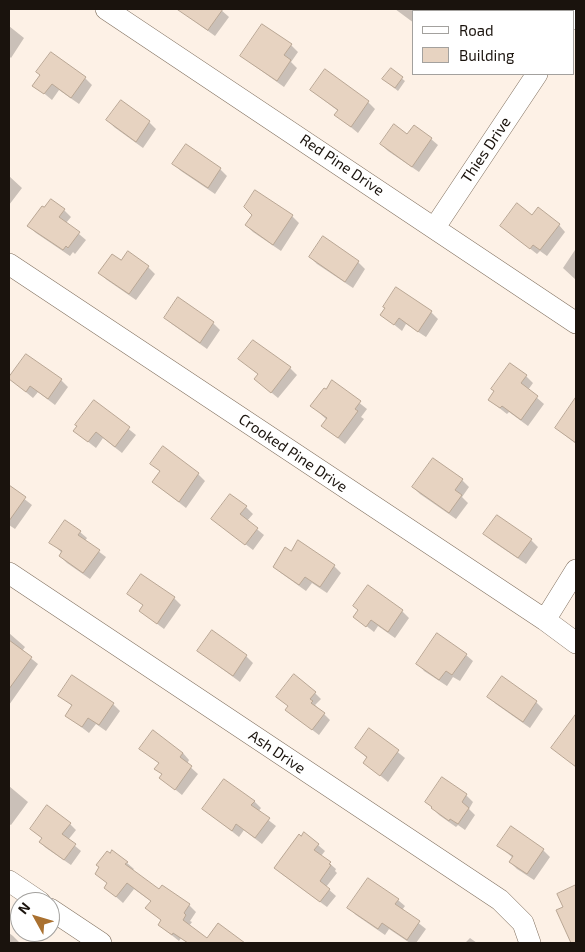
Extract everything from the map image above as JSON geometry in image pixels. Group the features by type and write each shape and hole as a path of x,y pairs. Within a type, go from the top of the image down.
{"street":[{"name":"Red Pine Drive","path":"106,9 576,323"},
{"name":"Thies Drive","path":"434,227 536,75"},
{"name":"Crooked Pine Drive","path":"9,264 545,620 576,644"},
{"path":"545,620 576,570"},
{"name":"Ash Drive","path":"9,573 500,900 523,923 530,943"},
{"path":"9,881 25,892"},
{"path":"60,916 101,943"}],"building":[{"path":"177,9 223,9 208,30"},
{"path":"262,24 292,44 284,55 291,60 277,81 240,56"},
{"path":"51,52 86,77 71,98 52,84 44,94 32,86 40,75 36,72"},
{"path":"391,68 403,77 395,88 382,79"},
{"path":"325,69 369,101 351,127 334,115 338,110 310,90"},
{"path":"121,100 150,121 136,142 106,120"},
{"path":"394,124 407,134 414,125 432,138 412,167 380,144"},
{"path":"186,144 221,168 208,188 172,164"},
{"path":"255,190 293,215 273,245 245,225 252,215 244,207"},
{"path":"51,199 65,209 59,217 80,232 68,248 66,246 63,250 27,226 42,206 44,207"},
{"path":"517,203 532,215 538,207 560,224 540,250 533,245 530,249 500,226"},
{"path":"323,236 359,261 345,282 309,257"},
{"path":"128,251 149,266 129,294 98,273 112,254 121,260"},
{"path":"396,287 432,311 418,332 399,318 394,325 380,315"},
{"path":"178,297 214,322 200,343 164,318"},
{"path":"253,340 291,367 271,393 254,379 258,374 238,359"},
{"path":"26,354 62,379 48,399 30,386 26,392 9,379"},
{"path":"510,363 527,375 521,383 538,396 521,420 502,406 500,408 488,400 494,391 491,389"},
{"path":"332,380 361,401 355,409 358,411 338,438 321,426 327,418 310,406"},
{"path":"576,397 576,443 555,428"},
{"path":"94,400 130,427 115,447 96,432 88,442 73,431 77,426 75,425"},
{"path":"163,446 199,473 179,502 152,482 160,471 150,464"},
{"path":"433,458 463,479 455,490 462,495 449,513 412,487"},
{"path":"9,485 26,497 9,521"},
{"path":"230,494 247,506 240,514 258,528 245,545 211,519"},
{"path":"497,515 532,539 518,558 483,534"},
{"path":"65,520 81,531 78,535 100,550 83,573 59,556 62,551 49,543"},
{"path":"298,540 335,565 320,587 305,577 299,585 273,567 285,547 291,551"},
{"path":"141,574 175,597 157,624 139,611 143,605 127,594"},
{"path":"368,585 403,610 388,632 371,620 366,627 353,617 358,610 353,606"},
{"path":"212,630 247,655 233,676 197,651"},
{"path":"437,633 467,654 452,675 446,671 439,680 416,664"},
{"path":"9,640 32,657 9,689"},
{"path":"294,674 316,692 310,699 313,701 311,703 325,713 312,730 285,710 288,706 276,697"},
{"path":"72,675 114,703 99,725 88,718 82,727 65,716 72,705 58,696"},
{"path":"502,676 537,701 523,722 487,697"},
{"path":"576,714 576,767 551,748"},
{"path":"369,728 399,750 380,776 363,763 367,757 355,748"},
{"path":"153,730 183,753 180,757 192,766 175,790 159,778 162,774 154,769 159,763 139,749"},
{"path":"442,777 467,794 462,802 469,808 458,824 450,819 449,821 425,802"},
{"path":"224,779 255,801 251,805 270,818 255,838 236,824 232,831 202,809"},
{"path":"47,805 71,823 62,834 76,844 64,860 39,842 42,838 30,829"},
{"path":"511,826 544,849 527,874 509,862 513,856 497,846"},
{"path":"304,832 319,844 314,850 331,862 329,864 331,865 320,881 330,889 320,902 274,868 299,834 301,836"},
{"path":"112,850 128,862 125,864 159,889 162,885 190,904 184,913 186,915 183,920 207,938 218,923 245,943 188,943 158,925 161,920 145,908 151,901 127,883 116,897 104,888 107,883 95,874 99,867 96,865 107,851 110,853"},
{"path":"368,878 399,899 395,904 420,921 407,940 382,923 378,929 347,908"},
{"path":"576,885 576,943 571,943 556,910 563,907 557,894"}]}
